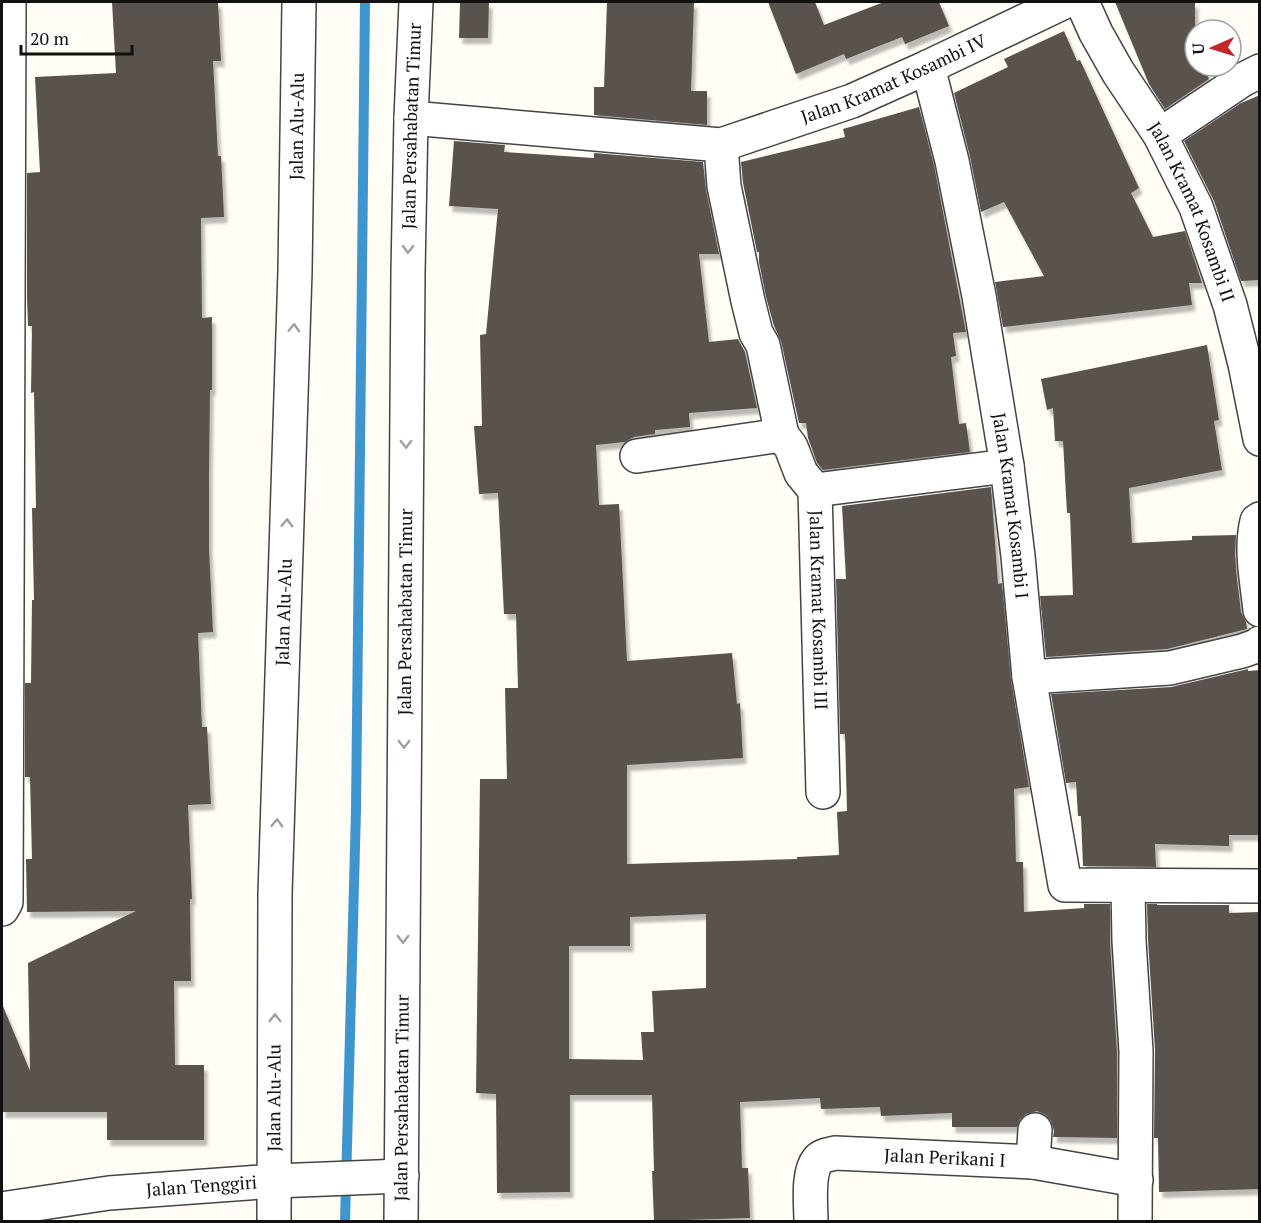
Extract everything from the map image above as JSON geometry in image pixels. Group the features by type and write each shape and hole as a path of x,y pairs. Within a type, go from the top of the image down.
{"street":[{"path":"2,909 6,902 7,890 9,2"},
{"name":"Jalan Alu-Alu","path":"274,1221 275,894 296,272 299,2"},
{"name":"Jalan Persahabatan Timur","path":"401,1221 389,1177 411,118 416,2"},
{"name":"Jalan Kramat Kosambi IV","path":"411,118 721,145 852,101 1064,2"},
{"name":"Jalan Kramat Kosambi II","path":"1083,2 1096,33 1118,72 1160,135 1196,207 1230,305 1260,439"},
{"name":"Jalan Kramat Kosambi I","path":"928,67 952,161 979,296 1007,466 1029,676 1065,885 1128,886"},
{"path":"1160,135 1242,80 1260,71"},
{"path":"637,456 782,435 763,345 756,333 748,301 724,186 721,145"},
{"name":"Jalan Kramat Kosambi III","path":"782,435 791,447 801,473 815,490 823,792"},
{"name":"Jalan Kramat Kosambi III","path":"815,490 1007,466"},
{"path":"1260,519 1257,521 1254,545 1260,610"},
{"path":"1029,676 1170,668 1242,651 1260,643"},
{"path":"1135,1221 1136,1051 1128,886 1260,886"},
{"path":"1033,1162 1035,1130"},
{"name":"Jalan Perikani I","path":"811,1221 812,1172 817,1161 823,1156 835,1153 1033,1162 1136,1179"},
{"name":"Jalan Tenggiri","path":"2,1209 109,1193 310,1179 389,1177"}],"building":[{"path":"112,2 218,2 221,61 213,61 224,217 201,218 202,318 212,317 209,548 213,632 198,633 202,727 207,727 211,804 188,805 192,899 190,899 191,981 174,981 175,1065 204,1065 204,1140 107,1140 107,1112 2,1112 2,1004 30,1071 28,963 136,911 27,912 26,859 32,859 30,777 25,777 25,683 31,683 32,600 34,600 32,508 36,508 34,392 31,393 32,326 28,326 27,298 27,173 40,172 35,77 116,73"},
{"path":"460,2 489,2 488,38 459,38"},
{"path":"607,2 694,2 691,91 707,91 707,125 594,115 594,87 604,87"},
{"path":"768,2 815,2 824,25 884,2 939,2 949,26 905,44 902,37 846,59 844,54 796,74"},
{"path":"1115,2 1195,2 1195,18 1183,18 1183,78 1209,79 1165,109 1149,84"},
{"path":"1064,31 1077,61 1080,60 1139,188 1131,193 1153,237 1185,231 1202,283 1189,283 1192,305 1003,327 995,282 1044,276 1004,202 981,212 954,93 1008,67 1004,59"},
{"path":"1260,95 1260,280 1241,281 1214,201 1184,141 1241,103"},
{"path":"919,107 934,165 966,332 953,333 956,356 951,357 959,424 966,423 970,452 823,470 817,463 808,438 806,423 799,423 781,341 766,297 759,252 757,252 743,183 741,162 845,137 843,129"},
{"path":"454,141 505,145 504,152 594,158 594,153 703,162 706,190 719,254 699,254 709,342 738,339 745,352 757,408 689,413 690,427 655,430 655,434 634,437 625,442 596,445 599,505 619,504 627,661 732,653 737,704 740,703 743,758 627,765 627,864 797,859 797,857 839,855 837,812 847,811 845,734 840,734 836,579 846,579 842,506 991,487 998,584 1002,583 1011,680 1029,787 1014,789 1016,862 1023,862 1024,912 1084,908 1084,904 1110,904 1117,1052 1117,1138 1053,1137 1051,1121 1046,1115 1037,1111 1026,1114 1020,1119 1017,1127 952,1127 952,1113 881,1116 880,1107 821,1109 820,1098 740,1102 742,1168 748,1168 750,1218 654,1221 652,1095 570,1095 570,1192 497,1193 496,1094 476,1093 480,779 507,779 505,688 518,688 516,614 504,614 498,493 479,494 474,426 482,426 480,335 486,334 498,209 449,206","holes":["706,914 706,988 652,991 654,1032 641,1032 643,1060 569,1059 569,946 630,946 630,917"]},
{"path":"1207,345 1219,420 1214,421 1222,470 1129,488 1132,543 1192,540 1192,536 1236,535 1237,579 1241,612 1247,629 1167,649 1046,657 1040,596 1073,595 1070,513 1067,513 1063,441 1055,441 1053,408 1047,410 1041,379"},
{"path":"1248,669 1248,671 1260,670 1260,835 1229,835 1229,846 1155,844 1156,867 1083,866 1081,816 1078,816 1076,782 1066,783 1051,694 1171,687"},
{"path":"1147,904 1229,905 1229,913 1260,912 1260,1189 1159,1192 1158,1138 1154,1138 1155,1050"}],"waterway":[{"path":"345,1222 356,810 365,2"}]}
